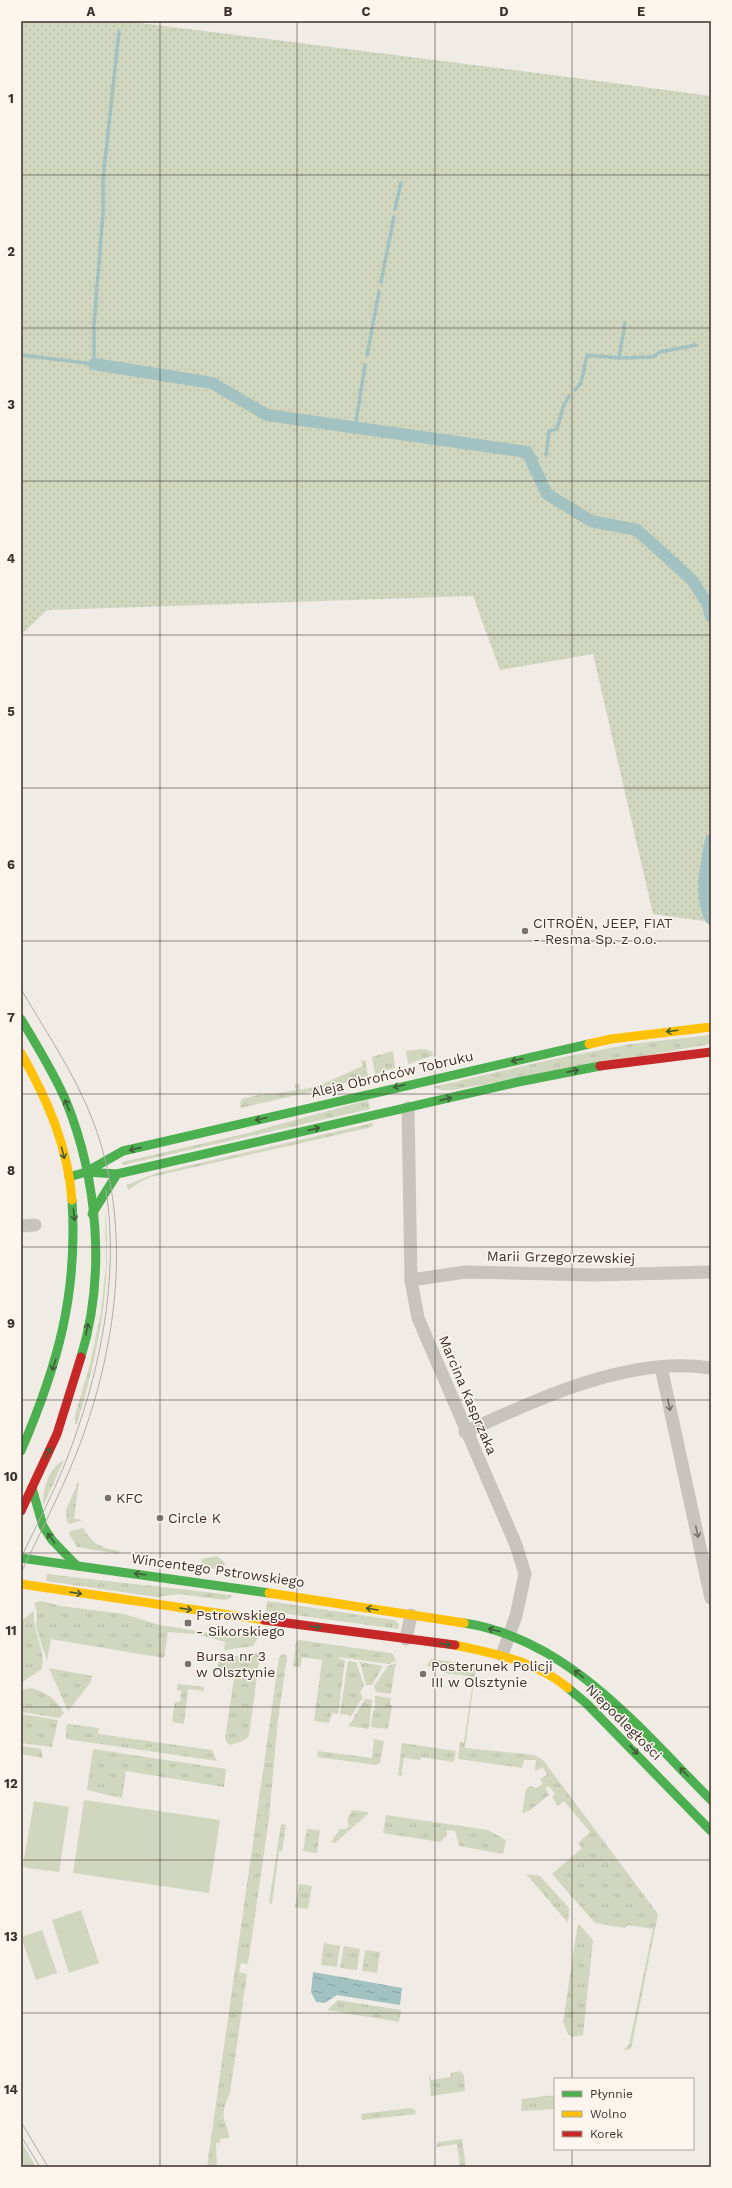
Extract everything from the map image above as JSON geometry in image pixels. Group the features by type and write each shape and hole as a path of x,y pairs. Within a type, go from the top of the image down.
{"main road":[{"path":"21,1019 49,1067 66,1102 80,1142 92,1214 93,1280 84,1348 58,1434 21,1511"},
{"name":"Aleja Obrońców Tobruku","path":"69,1176 86,1172 123,1151 299,1109 618,1038 711,1027"},
{"name":"Aleja Obrońców Tobruku","path":"86,1172 117,1174 518,1082 616,1063 711,1052"},
{"path":"21,1053 51,1110 69,1176 75,1258 71,1298 58,1354 36,1419 21,1450"},
{"path":"92,1214 117,1174"},
{"path":"32,1488 43,1526 52,1540 77,1566"},
{"name":"Wincentego Pstrowskiego","path":"21,1558 240,1588 478,1626 510,1634"},
{"path":"21,1584 276,1622 454,1645 502,1655"},
{"name":"Niepodległości","path":"510,1634 544,1650 590,1683 628,1717 711,1800"},
{"name":"Niepodległości","path":"502,1655 534,1666 554,1677 581,1698 630,1746 711,1831"}],"street":[{"name":"Marcina Kasprzaka","path":"408,1108 407,1138 411,1280 418,1318 465,1432 516,1545 525,1574 510,1634 502,1655"},
{"path":"21,1226 35,1225"},
{"name":"Marii Grzegorzewskiej","path":"411,1280 465,1272 594,1275 711,1272"},
{"path":"465,1432 573,1387 613,1375 690,1364 711,1368"},
{"path":"661,1367 711,1598"},
{"path":"406,1639 411,1615"}],"green space":[{"path":"21,21 124,21 711,96 711,922 653,914 593,654 500,670 473,596 47,610 21,635"},
{"path":"711,1035 711,1044 452,1090 441,1090 433,1087 549,1060 631,1044"},
{"path":"424,1049 431,1051 434,1055 408,1064 406,1051"},
{"path":"393,1051 395,1068 375,1074 372,1057"},
{"path":"365,1060 368,1076 325,1089 240,1108 241,1100 247,1097 296,1090 295,1085 299,1083 300,1090 318,1086 363,1066 361,1061"},
{"path":"368,1100 370,1109 123,1165 122,1162 248,1133"},
{"path":"373,1123 372,1127 151,1177 128,1190 127,1185 157,1173"},
{"path":"105,1208 107,1263 102,1318 85,1398 77,1424 75,1424 75,1415 90,1364 101,1312 106,1265"},
{"path":"64,1460 43,1506 45,1486 50,1474 54,1468"},
{"path":"79,1480 74,1519 83,1520 71,1524 67,1523 66,1510"},
{"path":"83,1528 94,1542 102,1547 119,1551 119,1554 77,1547 69,1534 70,1531"},
{"path":"217,1556 224,1562 225,1566 221,1565 217,1569 201,1567 202,1559"},
{"path":"47,1574 231,1595 231,1598 225,1600 178,1594 157,1597 46,1581"},
{"path":"41,1601 61,1606 124,1614 160,1625 215,1634 252,1634 258,1638 253,1646 224,1650 225,1642 196,1634 168,1632 164,1658 51,1639 47,1661 36,1627 37,1611 34,1603"},
{"path":"267,1601 394,1620 399,1624 399,1627 397,1629 266,1611"},
{"path":"34,1611 35,1626 42,1654 42,1669 21,1683 21,1621"},
{"path":"299,1640 390,1653 393,1654 396,1661 389,1664 339,1657 339,1659 345,1660 338,1714 332,1713 329,1723 314,1721 322,1660 302,1657 300,1667 293,1666 296,1642"},
{"path":"251,1653 260,1654 249,1736 245,1740 231,1745 227,1743 225,1738 235,1672 217,1669 220,1657 240,1656"},
{"path":"282,1654 286,1655 287,1658 278,1719 269,1818 248,1964 241,1963 239,1972 247,1974 230,2093 224,2113 229,2138 220,2139 220,2143 216,2143 217,2167 207,2167 279,1658"},
{"path":"431,1659 476,1665 475,1677 444,1673 444,1667 426,1666"},
{"path":"348,1661 356,1662 364,1685 360,1692 363,1698 349,1718 350,1715 340,1714"},
{"path":"360,1662 383,1666 372,1685 366,1685"},
{"path":"397,1663 395,1667 391,1694 376,1692 374,1686 388,1666"},
{"path":"49,1668 92,1676 91,1682 68,1711"},
{"path":"473,1681 465,1748 534,1755 543,1760 658,1914 631,2049 623,2050 629,2045 653,1929 628,1925 625,1928 595,1923 552,1874 582,1848 578,1843 590,1832 564,1801 558,1806 552,1797 555,1794 549,1786 545,1788 549,1795 529,1811 522,1813 526,1789 530,1786 536,1788 543,1784 540,1779 547,1775 543,1767 535,1771 536,1760 524,1760 522,1768 458,1759 460,1742 464,1742"},
{"path":"178,1684 204,1687 204,1691 188,1689 184,1724 172,1722 175,1702 180,1702 181,1691 177,1690"},
{"path":"31,1688 50,1697 58,1704 64,1713 59,1718 21,1712 21,1690"},
{"path":"375,1696 391,1698 390,1705 392,1705 388,1729 371,1727 373,1710 375,1710"},
{"path":"365,1699 372,1700 369,1729 348,1726 355,1717"},
{"path":"21,1714 58,1720 52,1747 21,1743"},
{"path":"69,1724 99,1728 98,1734 212,1750 217,1761 66,1739 66,1725"},
{"path":"374,1739 384,1741 380,1763 376,1765 317,1757 318,1751 372,1758"},
{"path":"402,1743 456,1751 454,1762 421,1757 420,1760 404,1758 401,1776 398,1775"},
{"path":"21,1746 41,1749 43,1758 21,1754"},
{"path":"93,1749 226,1769 224,1787 126,1771 122,1798 87,1790"},
{"path":"84,1800 220,1820 209,1893 73,1873"},
{"path":"34,1801 69,1807 59,1872 26,1868 23,1865"},
{"path":"352,1810 368,1812 368,1814 335,1843 331,1842 340,1829 346,1829 349,1826 347,1820"},
{"path":"386,1815 488,1830 506,1840 503,1854 459,1846 455,1831 447,1830 447,1835 440,1842 383,1833"},
{"path":"281,1824 286,1825 282,1851 279,1851 272,1904 269,1903"},
{"path":"307,1829 320,1830 317,1853 303,1851"},
{"path":"526,1874 540,1876 569,1908 568,1923"},
{"path":"299,1884 312,1886 308,1909 295,1907"},
{"path":"81,1910 99,1963 69,1973 52,1920"},
{"path":"579,1924 593,1940 583,2035 572,2037 568,2034 563,2022"},
{"path":"42,1930 57,1973 36,1980 21,1937"},
{"path":"324,1943 340,1946 337,1967 321,1965"},
{"path":"344,1946 360,1949 357,1970 340,1968"},
{"path":"365,1950 380,1952 377,1973 362,1971"},
{"path":"338,2000 401,2010 399,2022 327,2010"},
{"path":"460,2071 464,2075 465,2091 431,2096 429,2076 431,2080 451,2077 450,2073"},
{"path":"554,2095 554,2109 521,2111 522,2099"},
{"path":"410,2108 415,2110 416,2114 362,2120 361,2114"},
{"path":"462,2139 466,2167 460,2167 457,2144 436,2147 438,2142"},
{"path":"21,2141 36,2167 25,2167 21,2160"}],"water":[{"path":"313,1972 402,1988 400,2005 337,1995 325,2003 316,2002 311,1992"}],"waterway":[{"path":"21,355 94,364 94,324 103,213 103,179 119,32"},
{"path":"395,209 401,183"},
{"path":"381,282 394,217"},
{"path":"367,355 379,292"},
{"path":"619,358 625,323"},
{"path":"575,390 581,383 587,355 619,358 653,357 660,352 696,345"},
{"path":"94,364 212,383 267,415 527,452 547,494 591,521 637,530 691,579 708,604 711,617"},
{"path":"355,428 365,365"},
{"path":"546,455 549,431 557,429 563,407 569,396"},
{"path":"531,460 537,458"},
{"path":"711,840 704,891 707,910 711,919"}],"tram line":[{"path":"21,989 69,1070 93,1121 106,1162 113,1204 116,1247 115,1290 110,1333 90,1417 69,1472 21,1573"},
{"path":"21,1558 66,1461 78,1429 97,1362 104,1328 110,1258 110,1224 106,1190"},
{"path":"21,2122 48,2167"},
{"path":"21,2136 40,2167"}],"traffic: fast":[{"path":"21,1019 51,1070 66,1101 77,1131 91,1195 95,1228 96,1261 94,1294 89,1326 81,1357"},
{"path":"69,1177 86,1172 123,1151 589,1044"},
{"path":"86,1172 117,1174 518,1082 600,1066"},
{"path":"92,1214 117,1174"},
{"path":"21,1451 45,1389 63,1328 72,1267 72,1200"},
{"path":"32,1488 43,1526 52,1540 77,1566"},
{"path":"21,1558 269,1593"},
{"path":"464,1623 502,1632 537,1647 570,1667 629,1717 711,1800"},
{"path":"568,1688 586,1703 711,1831"}],"traffic: slow":[{"path":"589,1044 611,1039 711,1027"},
{"path":"21,1053 48,1105 55,1124 66,1161 72,1200"},
{"path":"21,1584 264,1620"},
{"path":"269,1593 464,1623"},
{"path":"455,1645 500,1655 529,1665 556,1679 568,1688"}],"traffic: jam":[{"path":"600,1066 711,1052"},
{"path":"21,1511 57,1434 81,1357"},
{"path":"264,1620 455,1645"}],"place":[{"name":"CITROËN, JEEP, FIAT - Resma Sp. z o.o.","path":"525,931"},
{"name":"KFC","path":"108,1498"},
{"name":"Circle K","path":"160,1518"},
{"name":"Pstrowskiego - Sikorskiego","path":"188,1623"},
{"name":"Bursa nr 3 w Olsztynie","path":"188,1664"},
{"name":"Posterunek Policji III w Olsztynie","path":"423,1674"}]}
